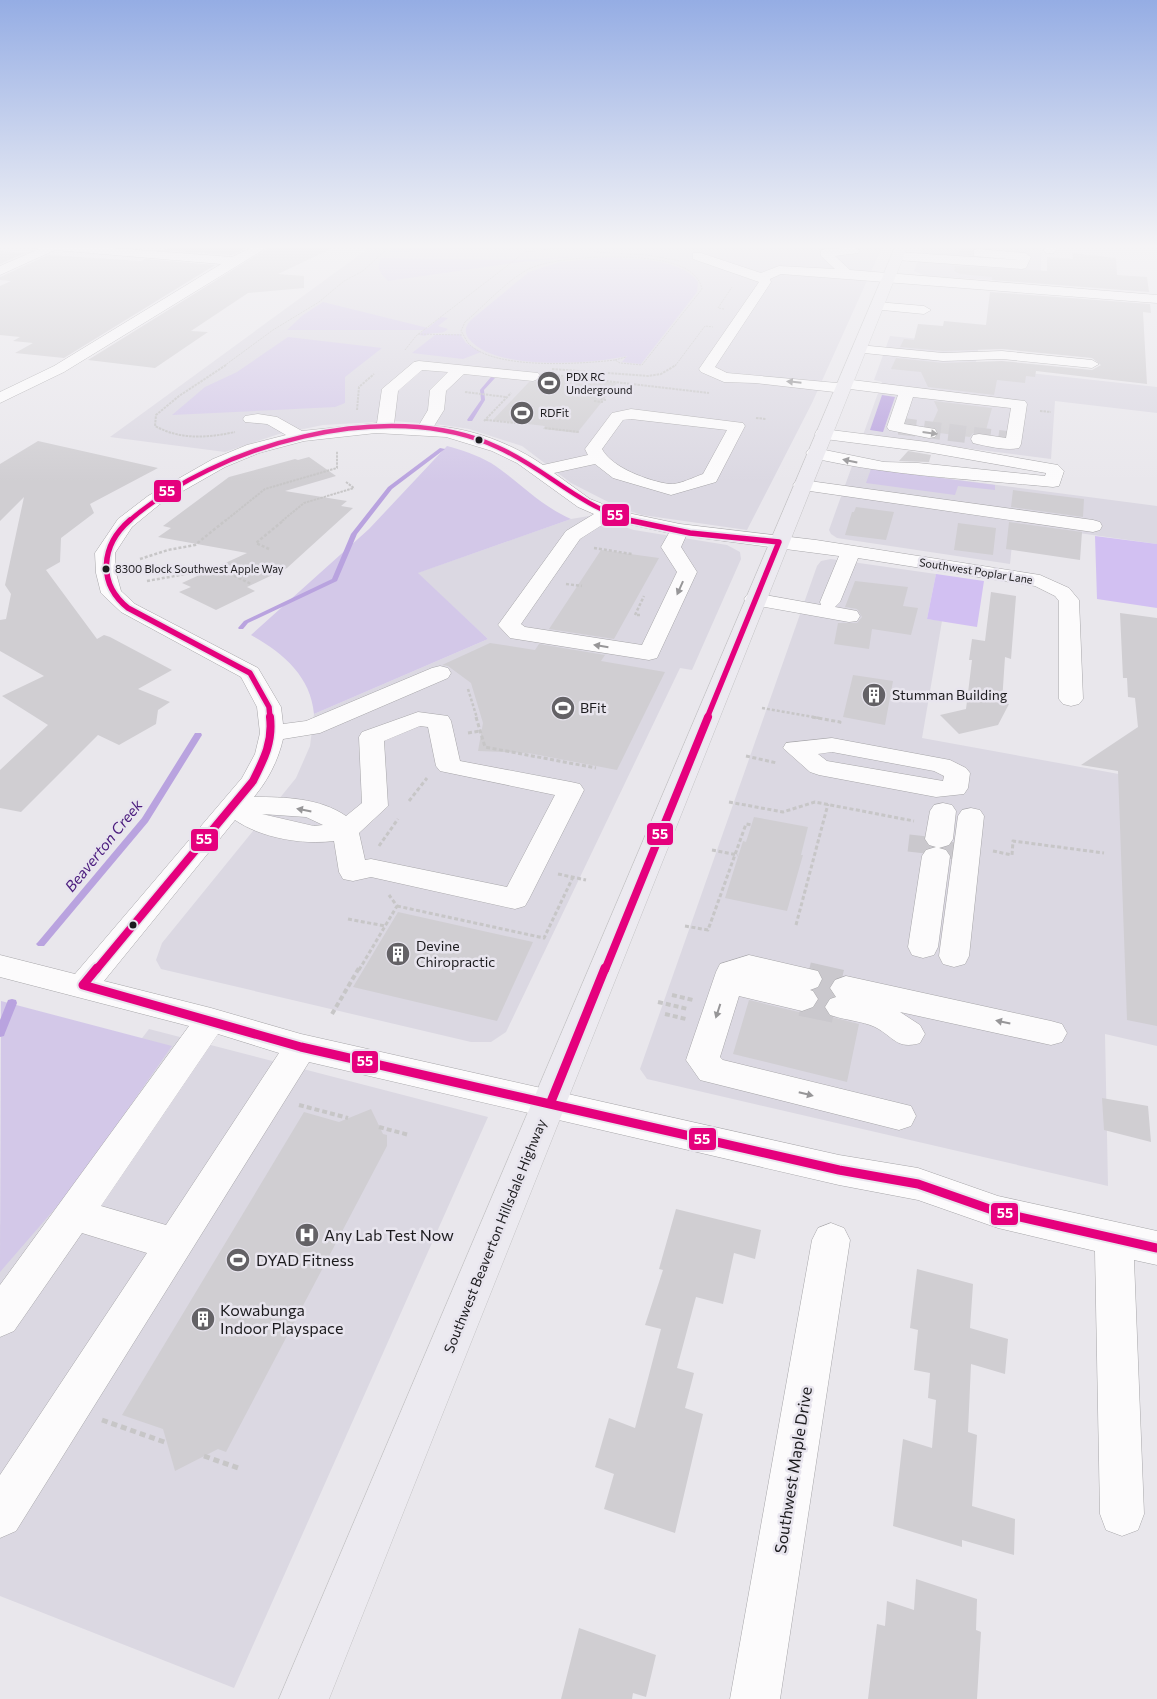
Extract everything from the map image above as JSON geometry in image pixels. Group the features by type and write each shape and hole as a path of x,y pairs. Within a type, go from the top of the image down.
{"main road":[{"name":"Southwest Beaverton Hillsdale Highway","path":"304,1699 550,1104 754,599 869,324"}],"street":[{"path":"0,398 59,369 131,324"},
{"path":"736,324 708,366 708,371 724,378 845,381 1033,392"},
{"path":"859,348 943,357 1002,355 1092,364"},
{"path":"385,428 390,389 419,365 530,376"},
{"path":"424,430 436,410 438,390 461,368"},
{"path":"845,381 907,391 1019,404 1014,444 897,429 895,427 907,391"},
{"path":"0,386 21,388"},
{"path":"680,530 671,547 687,572 649,653 518,633 509,625 573,535 609,513 657,505 710,478 737,426 631,414 618,416 593,449 598,458 657,505 680,530 779,542 848,560 830,602"},
{"path":"251,419 278,421 299,437"},
{"path":"83,985 253,781 267,754 272,733 269,707 250,674 128,608 111,593 106,573 105,553 125,523 154,500 179,485 219,463 253,449 299,437 346,430 385,428 424,430 468,437 498,447 523,459 584,503 609,513"},
{"path":"815,454 884,467 918,468 1053,482 1055,471 1014,461 823,434"},
{"path":"539,471 598,458"},
{"path":"802,484 1092,526"},
{"name":"Southwest Poplar Lane","path":"848,560 916,578 932,564 1029,578 1062,592 1069,600 1071,699"},
{"path":"754,599 849,616"},
{"path":"272,733 311,728 440,673"},
{"path":"232,806 258,823 314,835 345,831 375,806 372,736 418,719 440,721 449,766 571,790 515,899 371,868 353,872 345,831"},
{"path":"832,745 940,765 956,774 955,788 936,788 819,767 794,748 832,745"},
{"path":"940,833 930,949 940,833"},
{"path":"0,966 83,985 211,1020 300,1047 839,1170 918,1184 998,1212 1157,1248"},
{"path":"804,988 749,966 729,977 703,1060 712,1072 899,1116"},
{"path":"909,1034 851,996 1051,1033"},
{"path":"0,1318 211,1020"},
{"path":"0,1515 300,1047"},
{"path":"73,1214 173,1244"},
{"path":"1114,1238 1122,1514"},
{"name":"Southwest Maple Drive","path":"755,1699 831,1240"}],"path":[{"path":"278,421 233,433 196,437 172,435 161,431 155,426 154,422 156,416 166,406 192,386 228,364 283,324"},
{"path":"410,354 401,353 418,334 431,324"},
{"path":"464,324 461,331 462,335 470,344 481,351 509,359 565,364 615,360 626,357"},
{"path":"615,360 620,363 642,366 675,324"},
{"path":"549,369 644,376 664,374 672,370 705,326 717,327"},
{"path":"418,334 462,335"},
{"path":"351,412 357,412 359,387 380,370"},
{"path":"530,376 534,373 593,378 714,393"},
{"path":"593,378 607,382"},
{"path":"468,437 513,391"},
{"path":"594,402 605,401 601,399 608,391"},
{"path":"475,394 507,397"},
{"path":"755,417 766,419"},
{"path":"485,420 515,423"},
{"path":"546,428 580,432"},
{"path":"576,428 582,429"},
{"path":"140,558 195,545 265,490 337,468 337,450"},
{"path":"270,549 256,543 304,503 354,488 346,482"},
{"path":"594,548 632,554"},
{"path":"147,581 219,568 252,584"},
{"path":"468,689 485,747 596,768"},
{"path":"762,708 840,722"},
{"path":"410,801 424,780 431,776"},
{"path":"729,802 783,812 815,802 940,833"},
{"path":"796,925 828,804"},
{"path":"376,849 398,819"},
{"path":"685,926 708,930 737,855 746,824 752,825"},
{"path":"712,850 737,855"},
{"path":"386,891 397,906 544,938 573,877 586,880"},
{"path":"332,1014 397,906"},
{"path":"348,919 385,926"},
{"path":"658,1002 672,1005"},
{"path":"270,1096 348,1118"},
{"path":"379,1127 409,1135"},
{"path":"68,1408 167,1443"},
{"path":"204,1456 241,1469"}],"shaded area":[{"path":"264,324 847,324 812,403 747,530 642,515 620,508 571,483 522,446 469,429 443,425 394,421 323,425 279,434 225,452 110,437"},
{"path":"293,324 413,324 428,328 432,324 440,324 438,326 448,329 425,336 419,335 424,330 287,330"},
{"path":"468,324 672,324 641,364 622,362 627,356 568,363 520,361 481,349 469,339 466,328"},
{"path":"460,334 466,343 481,352 463,359 412,353 435,335"},
{"path":"890,336 979,345 975,367 1157,387 1157,413 1055,401 1051,459 863,435 882,382 874,380"},
{"path":"288,337 382,348 345,377 345,403 335,407 172,415 205,387 237,372"},
{"path":"882,395 895,397 883,432 870,430"},
{"path":"447,446 491,463 549,507 571,519 418,573 488,639 314,714 312,700 301,677 284,657 251,635 369,529"},
{"path":"852,466 1157,506 1157,544 1014,524 1010,564 837,538 829,530"},
{"path":"871,469 995,485 995,490 958,486 955,495 866,483"},
{"path":"589,516 634,530 727,545 740,552 741,559 692,670 680,668 506,1032 491,1042 471,1042 161,969 156,960 162,943 296,778 310,746 314,714 488,639 417,573 571,519"},
{"path":"1095,536 1157,544 1157,608 1097,599"},
{"path":"831,559 936,574 927,619 942,621 922,738 1157,781 1157,1046 1105,1034 1108,1186 647,1079 640,1069 817,566 821,561"},
{"path":"936,574 984,581 977,627 927,619"},
{"path":"1,1001 172,1046 72,1189 0,1272"},
{"path":"149,1029 488,1117 234,1688 0,1596 0,1225"}],"building":[{"path":"0,324 119,324 64,358 15,353 33,343 13,341 20,337 0,335"},
{"path":"145,324 201,324 191,331 208,332 155,368 88,360"},
{"path":"918,324 1144,324 1147,384 1036,371 1035,377 1026,376 1025,383 997,380 994,395 928,387 921,372 891,369 896,358 943,363 1002,361 1092,370 1101,365 1092,358 1002,349 943,351 900,347 904,339 914,340"},
{"path":"542,375 617,383 577,433 543,429 545,426 493,420 529,382 539,381"},
{"path":"934,401 992,408 986,430 983,433 973,433 970,437 939,433 937,428 931,426 938,410"},
{"path":"38,441 158,468 90,504 94,513 61,538 60,562 46,570 97,639 104,635 110,637 172,670 138,689 170,702 158,710 156,724 119,745 98,735 21,812 0,808 0,770 48,725 2,696 44,676 0,651 0,620 6,619 11,594 5,585 24,497 0,521 0,464"},
{"path":"908,451 931,455 929,462 899,461"},
{"path":"309,457 336,476 285,491 347,501 341,506 353,508 287,568 247,587 255,591 216,610 179,592 191,587 182,583 247,553 158,537 171,528 163,526 229,477"},
{"path":"1013,490 1084,499 1083,517 1011,507"},
{"path":"856,507 894,512 886,540 845,535 852,512 854,512"},
{"path":"1009,522 1082,532 1080,560 1006,549"},
{"path":"958,523 996,528 993,555 954,550"},
{"path":"601,550 659,558 614,639 549,629"},
{"path":"855,581 908,587 903,606 918,608 911,635 872,629 869,649 834,644 838,623 857,623 862,617 857,609 845,607"},
{"path":"991,592 1016,596 1011,659 1005,657 1002,702 1009,704 998,725 959,734 940,715 966,709 972,660 969,660 972,639 985,641"},
{"path":"1120,613 1157,618 1157,1026 1127,1020 1118,771 1081,765 1138,727 1135,698 1128,697 1127,678 1123,678"},
{"name":"BFit","path":"490,643 535,650 539,644 605,655 601,661 665,672 617,770 528,753 478,751 483,723 471,683 448,666 442,665"},
{"name":"Stumman Building","path":"853,675 893,681 885,725 843,717"},
{"path":"754,817 808,827 801,855 803,855 787,911 725,898 743,841 746,842"},
{"path":"398,912 533,942 497,1021 353,987"},
{"path":"823,976 834,978 828,987 833,996 828,998 823,1006 828,1016 859,1024 847,1082 733,1054 749,1000 803,1013 814,1009 820,1000 815,990 820,988 824,980"},
{"path":"1102,1098 1148,1106 1151,1142 1104,1130"},
{"path":"371,1109 383,1134 387,1135 387,1146 226,1452 218,1449 175,1471 163,1429 122,1415 304,1112 339,1122"},
{"path":"676,1209 761,1230 755,1259 734,1253 723,1304 696,1297 677,1368 694,1373 685,1408 703,1414 675,1533 604,1509 614,1474 595,1467 609,1418 635,1428 661,1329 645,1325 663,1270 659,1269"},
{"path":"917,1269 973,1284 970,1328 1008,1339 1005,1374 971,1364 968,1432 977,1435 972,1506 1015,1519 1014,1555 962,1540 962,1547 893,1526 903,1439 932,1448 936,1400 928,1398 930,1373 914,1370 918,1330 910,1328"},
{"path":"916,1579 977,1599 976,1630 981,1632 977,1699 868,1699 877,1624 885,1626 887,1601 914,1610"},
{"path":"579,1628 656,1655 646,1697 633,1693 632,1699 561,1699"}],"waterway":[{"name":"Beaverton Creek","path":"470,420 483,400 482,390 493,378"},
{"name":"Beaverton Creek","path":"241,628 246,622 335,580 354,534 390,488 442,449"},
{"name":"Beaverton Creek","path":"41,944 145,820 198,735"},
{"name":"Beaverton Creek","path":"0,1033 12,1003"}],"tunnel":[{"path":"899,426 1010,440"},
{"path":"921,853 923,836"},
{"path":"950,859 951,842"},
{"path":"807,979 846,988"},
{"path":"802,999 841,1007"}],"transit line":[{"name":"55","path":"396,427 454,433 497,446 522,460 578,499 624,519 645,525 690,533 779,542 550,1104 301,1047 83,985 253,781 267,754 272,733 269,707 250,673 128,608 116,597 109,585 106,570 111,544 127,523 149,503 177,485 237,457 286,440 313,434 354,429 396,427"},
{"name":"55","path":"550,1104 839,1170 918,1184 998,1212 1157,1248"}],"place":[{"name":"PDX RC Underground","path":"549,383"},
{"name":"RDFit","path":"522,413"},
{"name":"8300 Block Southwest Apple Way","path":"106,569"},
{"name":"Stumman Building","path":"874,695"},
{"name":"BFit","path":"563,708"},
{"name":"Devine Chiropractic","path":"398,954"},
{"name":"Any Lab Test Now","path":"307,1235"},
{"name":"DYAD Fitness","path":"238,1260"},
{"name":"Kowabunga Indoor Playspace","path":"203,1319"}]}
